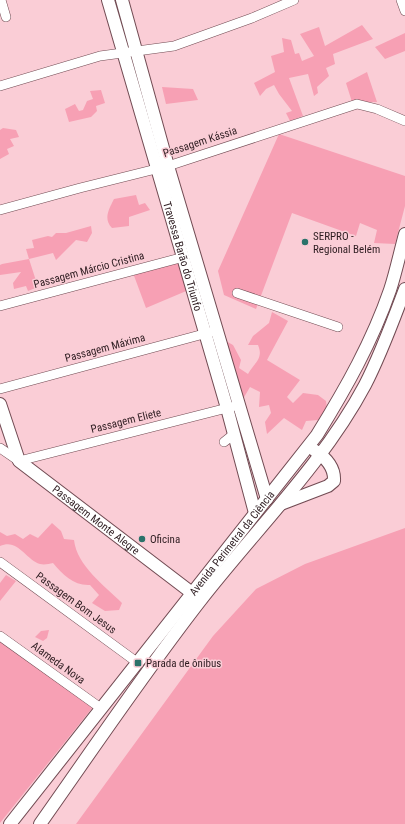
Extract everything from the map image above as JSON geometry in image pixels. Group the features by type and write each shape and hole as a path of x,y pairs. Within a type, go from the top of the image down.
{"main road":[{"name":"Travessa Barão do Triunfo","path":"108,0 162,168 233,407 267,499"},
{"name":"Travessa Barão do Triunfo","path":"122,0 137,52 162,168 184,257 211,332"},
{"name":"Avenida Perimetral da Ciência","path":"10,824 60,763 322,428 359,364 379,320 391,288 405,234"},
{"name":"Avenida Perimetral da Ciência","path":"40,824 196,607 319,454 365,386 381,351 405,289"},
{"path":"0,404 19,461"},
{"name":"Travessa Barão do Triunfo","path":"233,407 234,434 255,513"},
{"path":"280,504 328,486 334,481 335,474 330,464 308,446"},
{"name":"Passagem Monte Alegre","path":"19,461 192,593"},
{"path":"21,824 24,817 51,782 60,763"}],"street":[{"path":"1,0 6,17"},
{"path":"0,86 79,61 174,46 252,18 294,0"},
{"path":"401,0 405,11"},
{"name":"Passagem Kássia","path":"0,210 80,188 162,168 357,104 377,109 405,121"},
{"name":"Passagem Márcio Cristina","path":"0,306 184,257"},
{"path":"237,293 338,327"},
{"name":"Passagem Máxima","path":"0,389 211,332"},
{"name":"Passagem Eliete","path":"19,461 233,407"},
{"path":"224,442 234,434"},
{"name":"Passagem Monte Alegre","path":"0,448 19,461"},
{"name":"Passagem Bom Jesus","path":"0,562 138,663"},
{"name":"Alameda Nova","path":"0,636 102,709"}],"shaded area":[{"path":"362,25 373,39 333,54 335,64 326,68 329,76 317,87 318,93 314,96 308,74 289,78 303,116 290,121 286,113 292,111 274,85 266,89 260,96 254,83 275,72 271,56 284,52 282,38 291,40 295,54 299,53 302,61 314,56 300,34 319,27 325,46"},
{"path":"405,33 405,51 385,59 375,47"},
{"path":"367,72 377,102 352,102 346,83"},
{"path":"162,87 193,89 198,100 166,104"},
{"path":"101,90 105,103 96,106 97,111 91,117 69,122 65,109 75,104 79,111 83,110 87,101 93,99 90,91"},
{"path":"3,128 16,130 19,137 10,139 14,146 7,149 9,154 0,159 0,130"},
{"path":"279,134 405,176 405,206 395,244 374,243 377,230 360,223 356,236 292,213 256,309 224,295 218,271"},
{"path":"136,195 139,205 145,203 150,210 129,217 129,226 112,228 109,225 107,218 114,199"},
{"path":"91,226 92,233 87,242 76,240 56,260 53,253 29,259 26,249 34,248 32,240 48,236 52,237 56,233 66,233"},
{"path":"29,259 38,287 28,291 26,286 14,289 13,283 21,272 0,275 0,265"},
{"path":"182,261 191,289 146,308 133,273"},
{"path":"272,312 288,321 267,360 300,380 287,397 293,403 303,393 318,395 326,401 327,408 318,420 306,421 302,430 284,418 267,434 265,422 271,413 269,405 259,407 260,392 250,387 243,399 224,340 233,345 241,360 239,368 248,374 258,361 260,350 258,345 248,345 253,336 269,323"},
{"path":"52,523 61,531 64,539 74,540 80,558 86,567 122,603 119,610 105,611 92,603 99,595 90,585 74,582 61,572 53,563 40,564 17,547 6,544 0,546 0,532 7,536 15,534 23,539 30,534 38,538"},
{"path":"405,528 405,824 76,824 213,636 256,589 305,564"},
{"path":"6,575 16,581 0,601 0,583"},
{"path":"49,630 47,638 43,641 35,637 41,631"},
{"path":"0,641 93,707 0,823"}],"place":[{"name":"SERPRO - Regional Belém","path":"305,242"},
{"name":"Oficina","path":"142,539"},
{"name":"Parada de ônibus","path":"138,663"}]}
